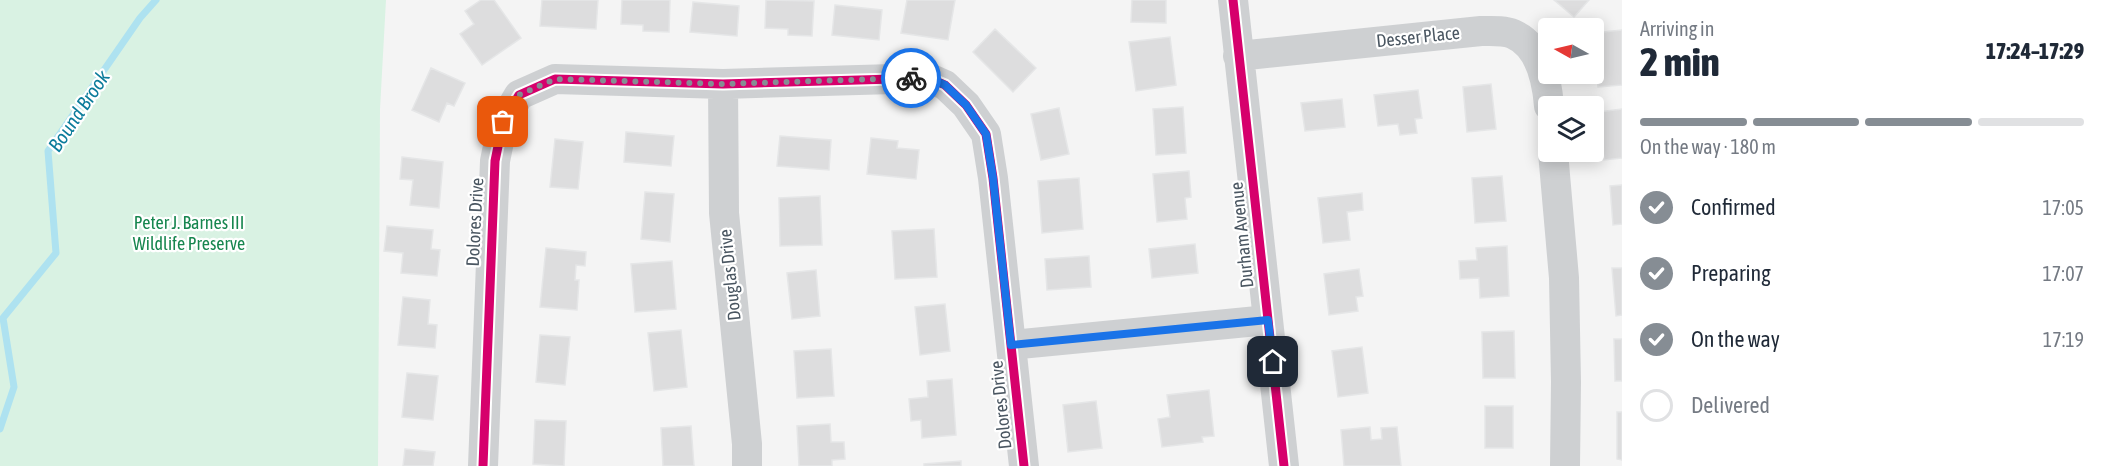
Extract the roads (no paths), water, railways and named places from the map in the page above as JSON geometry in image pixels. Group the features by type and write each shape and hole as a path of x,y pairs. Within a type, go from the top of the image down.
{"street":[{"name":"Durham Avenue","path":"1233,0 1284,466"},
{"name":"Desser Place","path":"1238,56 1481,31 1512,34 1532,49 1542,66 1548,96"},
{"name":"Dolores Drive","path":"483,466 495,161 503,122 519,95 555,79 723,84 929,78 945,85 966,105 986,134 1024,466"},
{"name":"Douglas Drive","path":"723,84 724,213 747,444 747,466"},
{"path":"1554,162 1564,278 1565,466"},
{"path":"1011,345 1268,320"}],"waterway":[{"name":"Bound Brook","path":"0,429 14,387 3,318 56,253 48,151 140,18 156,0"}],"park label":[{"name":"Peter J. Barnes III Wildlife Preserve","path":"189,233"}]}
